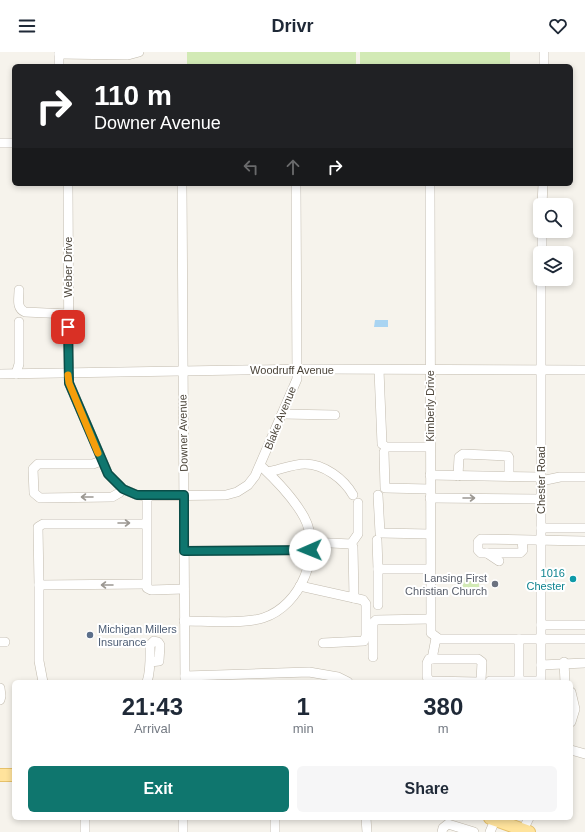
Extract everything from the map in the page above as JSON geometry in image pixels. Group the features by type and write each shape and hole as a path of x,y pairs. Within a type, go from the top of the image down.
{"main road":[{"path":"0,775 12,775"},
{"path":"494,820 519,830"}],"street":[{"path":"59,64 59,53 128,55 139,52"},
{"path":"544,52 544,64"},
{"path":"0,143 12,143"},
{"name":"Weber Drive","path":"68,186 69,383 101,461 108,474 123,489 137,495 147,496 184,495"},
{"name":"Downer Avenue","path":"182,186 185,679"},
{"name":"Blake Avenue","path":"184,495 226,495 237,492 248,485 264,469 282,414 296,379 296,186"},
{"name":"Kimberly Drive","path":"430,186 430,628 431,633 436,638"},
{"path":"542,198 543,186"},
{"name":"Chester Road","path":"541,680 540,499 542,286"},
{"path":"19,290 19,307 25,312 68,314"},
{"path":"16,374 19,364 19,322"},
{"name":"Woodruff Avenue","path":"0,374 297,370 585,370"},
{"path":"379,370 382,444 386,447 430,447"},
{"path":"282,414 335,415"},
{"path":"384,452 385,488 430,494 540,499"},
{"path":"458,476 459,457 463,454 508,456 509,476"},
{"path":"101,461 93,464 38,464 33,469 34,493 40,498 112,497 123,489"},
{"path":"264,469 303,464 316,465 340,479 355,499 358,534 351,544"},
{"path":"184,621 251,620 263,618 277,611 294,596 300,586 308,569 310,546 308,527 304,517 264,469"},
{"path":"430,475 509,476 541,479 585,477"},
{"path":"378,495 380,533 430,534"},
{"path":"147,496 146,584 151,590 184,589"},
{"path":"43,680 39,661 38,528 40,525 146,524"},
{"path":"541,528 585,528"},
{"path":"377,540 378,606"},
{"path":"522,541 522,552 479,552 479,540 585,541"},
{"path":"184,551 351,544"},
{"path":"351,544 353,547 354,598"},
{"path":"487,553 502,561 515,553"},
{"path":"378,569 430,569"},
{"path":"38,585 146,584"},
{"path":"300,586 363,600 366,602 366,636 364,641 323,643"},
{"path":"373,657 373,623 376,620 430,618"},
{"path":"541,626 585,625"},
{"path":"432,659 436,638 585,639"},
{"path":"519,639 519,680"},
{"path":"427,680 426,663 432,659 478,659 482,662 482,677 480,680"},
{"path":"147,680 150,662"},
{"path":"541,665 564,662 585,662"},
{"path":"564,662 565,680"},
{"path":"185,679 309,672 338,677 344,680"},
{"path":"0,688 2,696 0,700"},
{"path":"573,700 575,709 573,716"},
{"path":"573,750 585,745"},
{"path":"573,750 585,754"},
{"path":"85,820 85,832"},
{"path":"183,820 183,832"},
{"path":"275,820 275,832"},
{"path":"366,820 366,832"},
{"path":"490,832 492,820"},
{"path":"519,830 527,820"},
{"path":"442,832 445,825 454,824 474,832"}],"green space":[{"path":"187,52 356,52 356,64 187,64"},
{"path":"360,52 510,52 510,64 360,64"},
{"path":"458,578 479,578 479,596 457,596"}],"water":[{"path":"375,320 388,320 388,327 374,327"}],"slow traffic":[{"path":"68,375 69,383 98,453"}],"place":[{"name":"1016 Chester","path":"573,579"},
{"name":"Lansing First Christian Church","path":"495,584"},
{"name":"Michigan Millers Insurance","path":"90,635"}],"route":[{"path":"68,327 69,383 101,461 108,474 116,484 129,492 147,496 184,495 184,551 310,550"}]}
